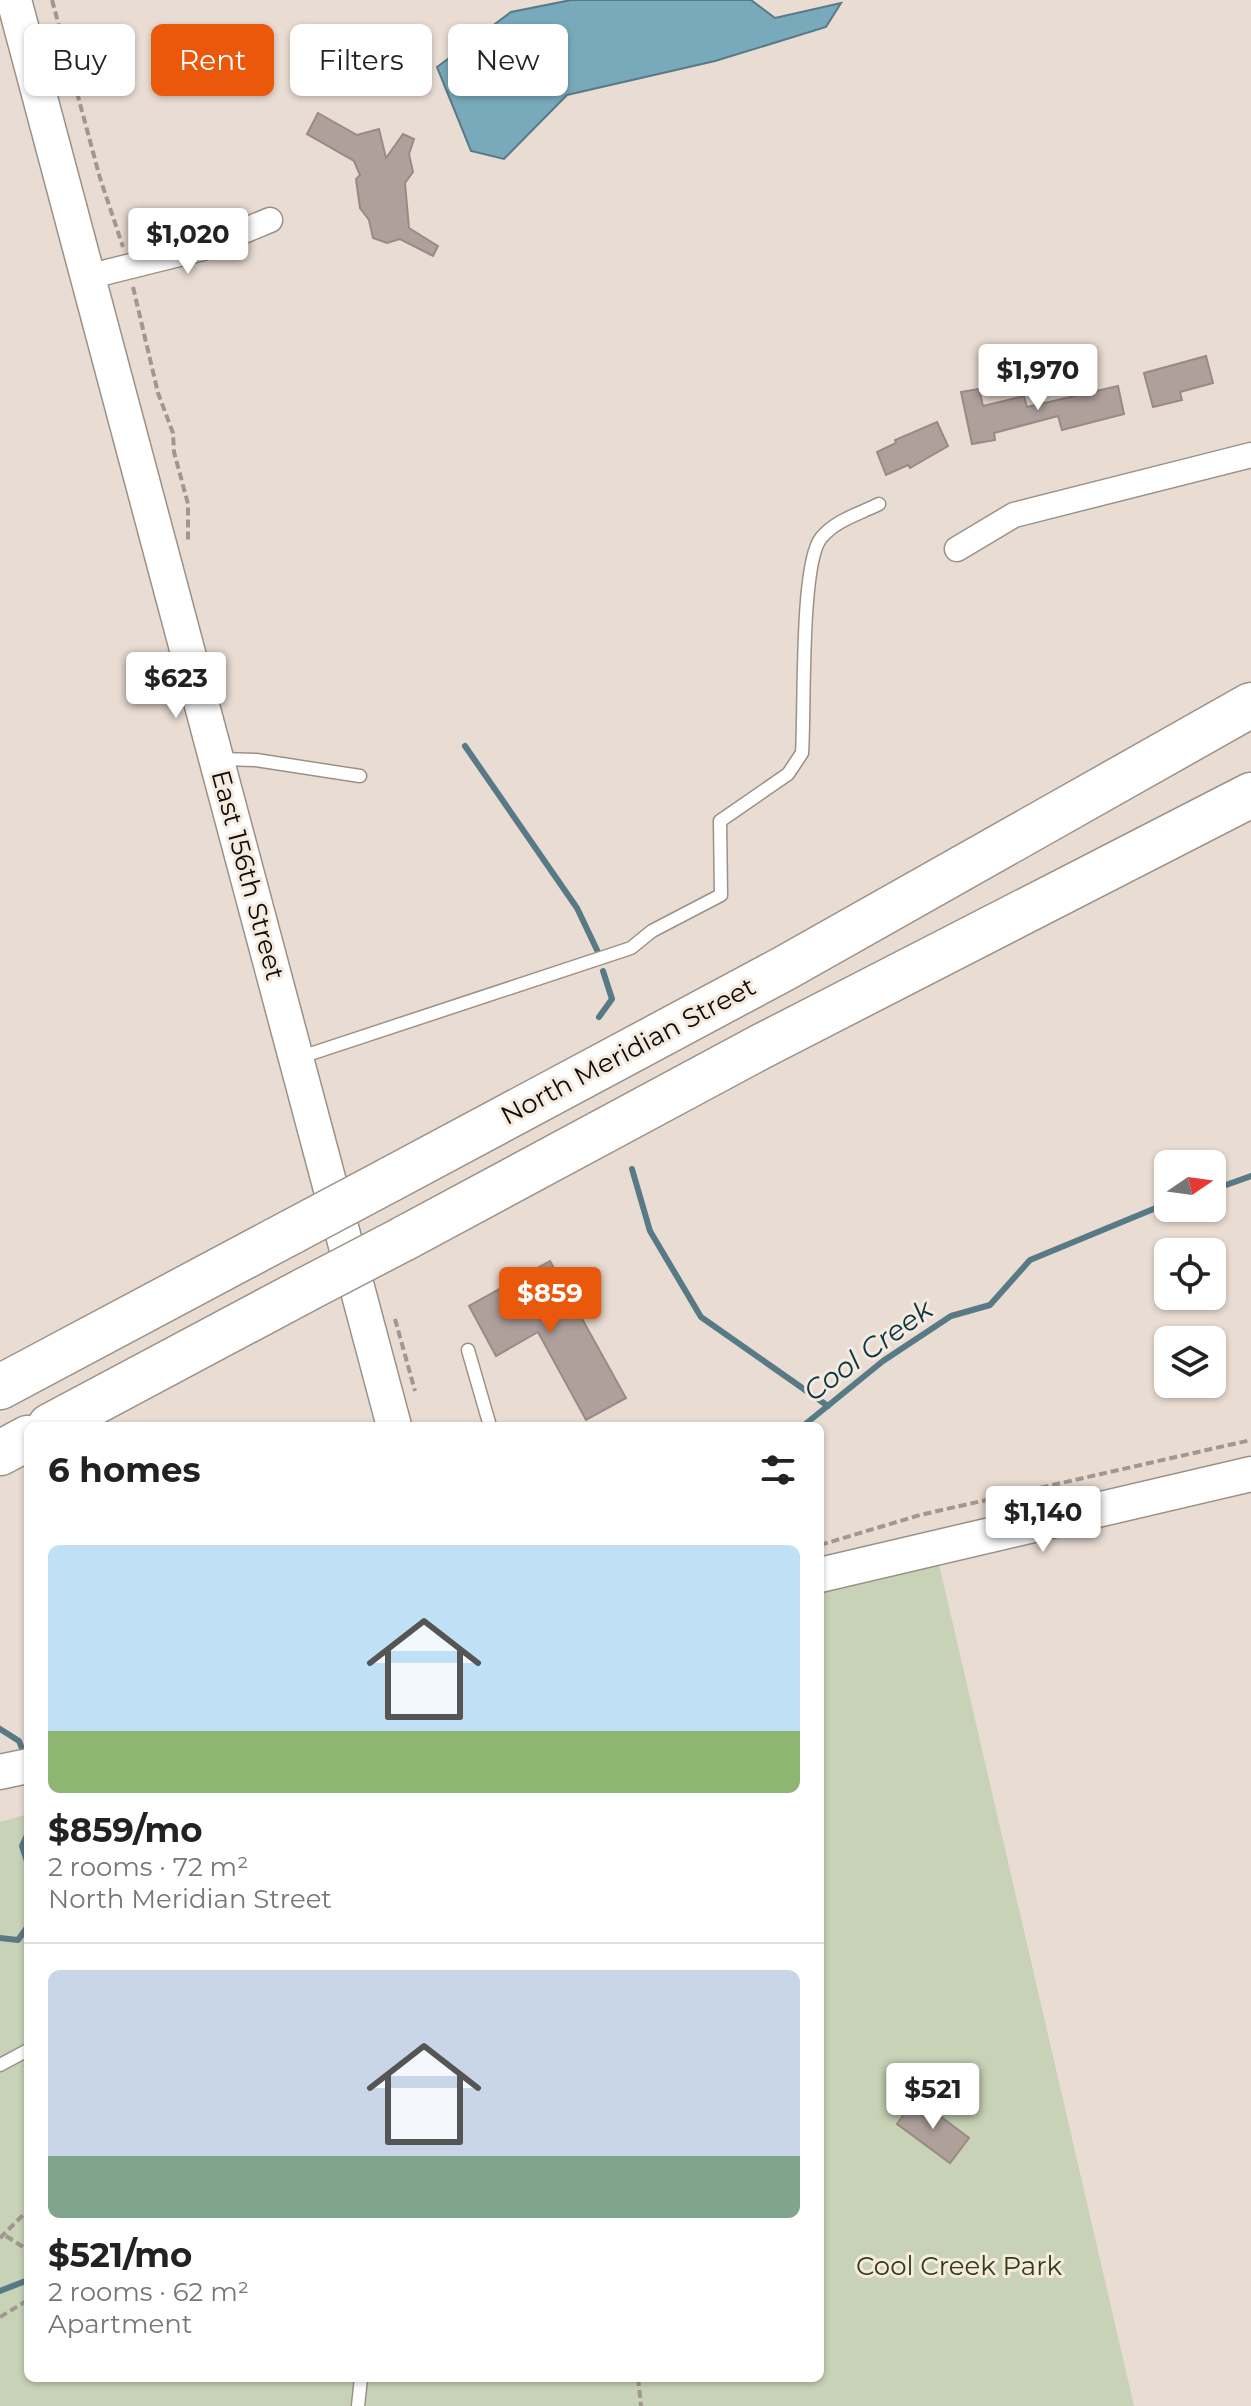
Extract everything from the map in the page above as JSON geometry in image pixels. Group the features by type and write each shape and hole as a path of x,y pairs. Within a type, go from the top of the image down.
{"highway":[{"path":"1036,824 1251,683"},
{"name":"North Meridian Street","path":"0,1387 797,961 1251,705"},
{"path":"58,1422 762,1046 1239,802"},
{"path":"0,1453 24,1440"}],"street":[{"name":"East 156th Street","path":"14,0 393,1422"},
{"path":"87,277 203,248 270,220"},
{"path":"957,549 993,525 1022,512 1251,455"},
{"path":"824,1574 1251,1474"}],"lane":[{"path":"298,1058 631,948 652,931 721,895 720,821 788,774 802,753 806,596 818,541 835,524 879,504"},
{"path":"217,759 256,760 360,776"},
{"path":"468,1350 489,1422"},
{"path":"0,2065 24,2052"},
{"path":"358,2406 361,2382"}],"path":[{"path":"52,0 128,267 188,504 188,556"},
{"path":"824,1544 920,1515 1251,1440"},
{"path":"24,2214 3,2237 24,2248"},
{"path":"0,2317 24,2302"},
{"path":"638,2382 641,2406"}],"green space":[{"name":"Cool Creek Park","path":"939,1564 1134,2406 0,2406 0,1822 24,1815 24,2382 824,2382 824,1592"}],"water":[{"path":"571,0 751,0 775,18 841,3 826,27 715,61 568,95 568,24 495,24 511,12"},
{"path":"448,59 448,94 437,67"},
{"path":"449,96 566,96 504,159 471,151"}],"building":[{"path":"318,113 357,135 379,129 386,158 403,134 414,139 409,154 413,172 405,183 409,228 438,246 433,256 400,239 387,243 373,238 369,220 360,208 356,179 360,175 354,161 307,134"},
{"path":"1206,356 1213,383 1180,392 1182,400 1153,407 1144,373"},
{"path":"1118,386 1124,414 1062,430 1058,416 994,433 995,440 972,444 961,392 979,389 983,406 1024,396 1027,407"},
{"path":"937,422 948,446 910,468 908,465 886,475 877,452 896,443 895,440"},
{"path":"550,1261 626,1398 586,1420 538,1332 496,1356 469,1306"},
{"path":"916,2098 969,2138 950,2163 897,2124"}],"waterway":[{"path":"465,746 577,908 597,950"},
{"path":"599,1017 612,999 603,971"},
{"path":"632,1169 650,1231 701,1317 828,1406"},
{"name":"Cool Creek","path":"1226,1185 1251,1176"},
{"name":"Cool Creek","path":"808,1422 883,1361 951,1316 990,1305 1030,1260 1154,1209"},
{"path":"0,1729 19,1741 24,1754"},
{"path":"24,1842 24,1852"},
{"path":"0,1938 18,1940 24,1932"},
{"name":"Cool Creek","path":"0,2291 24,2282"}]}
